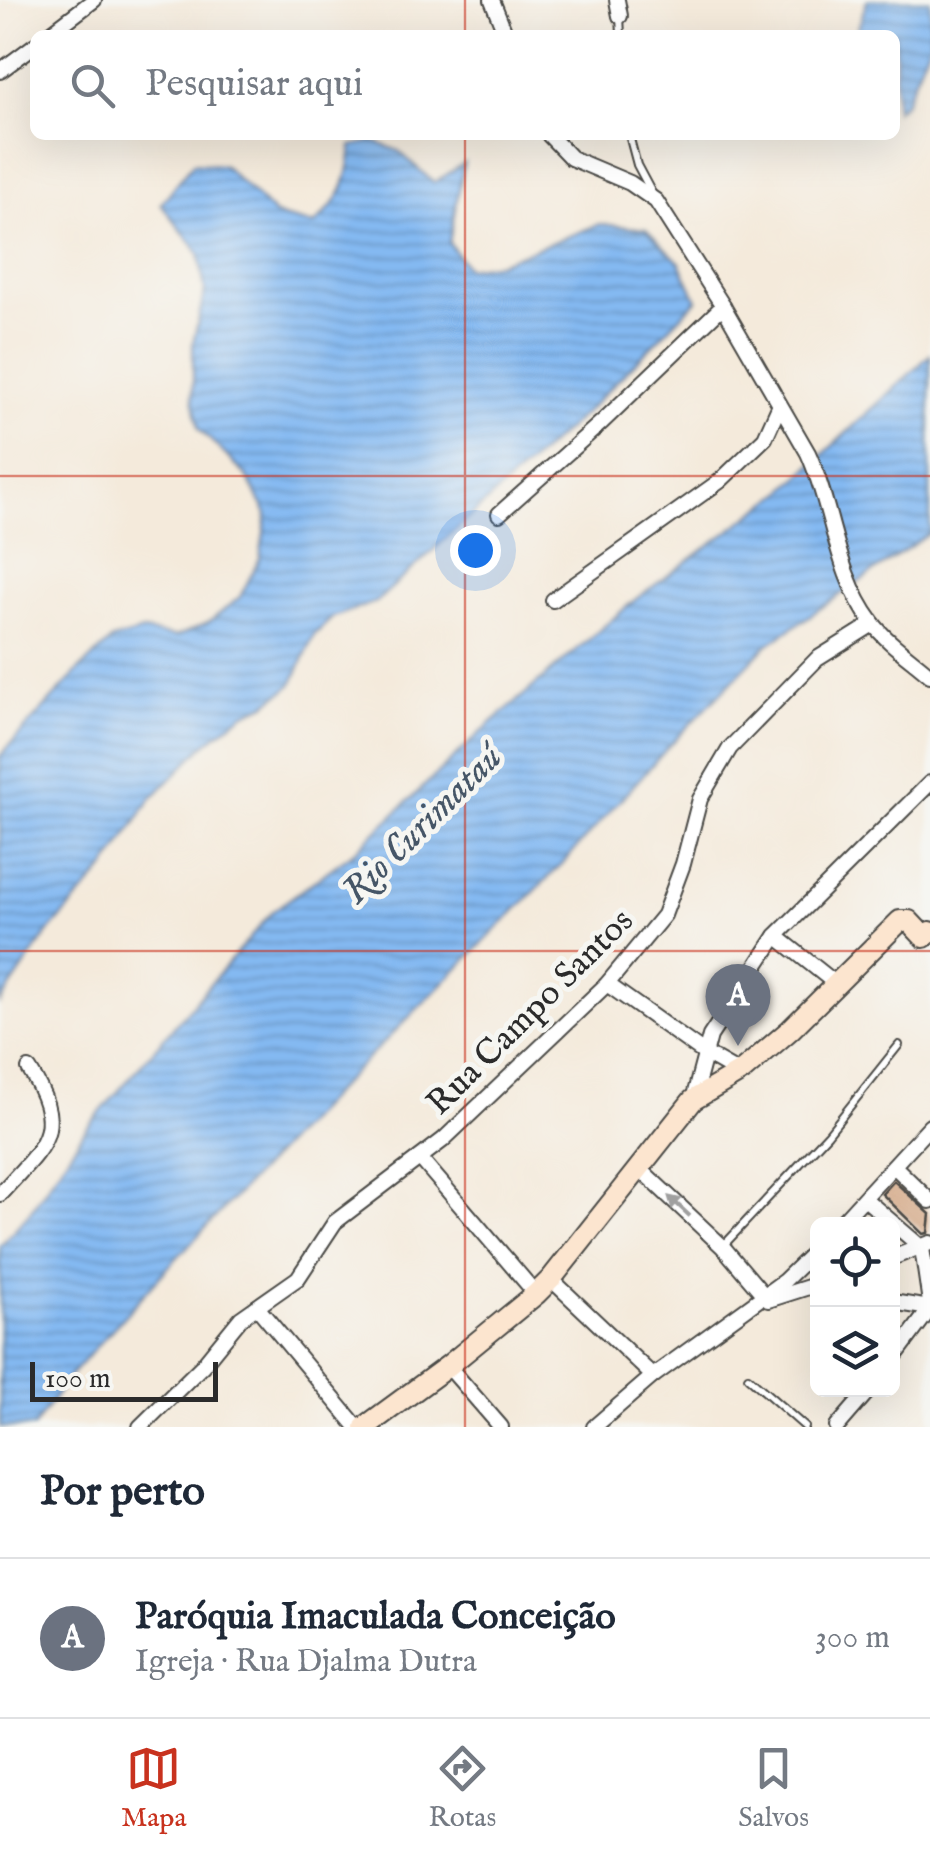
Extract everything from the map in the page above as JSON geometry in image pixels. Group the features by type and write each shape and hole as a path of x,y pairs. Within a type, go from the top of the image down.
{"main road":[{"path":"364,1427 448,1366 544,1287 692,1100 739,1074 790,1030 902,920 928,937"}],"street":[{"path":"55,30 94,0"},
{"path":"492,0 504,30"},
{"path":"616,0 620,16"},
{"path":"0,72 30,49"},
{"path":"554,140 571,158 630,183 656,201 723,306 808,453 818,474 851,585 872,624 930,675"},
{"path":"499,514 723,306"},
{"path":"553,600 720,481 765,438 780,407"},
{"name":"Rua Campo Santos","path":"140,1427 202,1366 241,1318 298,1278 336,1222 443,1140 607,984 664,915 700,800 730,748 817,659 872,624"},
{"path":"692,1100 704,1053 723,1013 776,936 930,783"},
{"path":"776,936 835,983"},
{"path":"607,984 739,1074"},
{"path":"0,1194 42,1144 50,1124 50,1109 29,1069"},
{"path":"847,1217 930,1126"},
{"path":"420,1158 544,1287 652,1376"},
{"path":"896,1167 930,1201"},
{"path":"639,1168 722,1247 766,1297"},
{"path":"865,1199 926,1245 930,1307 900,1349"},
{"path":"900,1255 926,1245"},
{"path":"594,1427 652,1376 766,1297 810,1256"},
{"path":"766,1297 810,1288"},
{"path":"900,1303 930,1307"},
{"path":"257,1307 364,1427"},
{"path":"448,1366 501,1427"},
{"path":"838,1427 863,1397"}],"lane":[{"path":"620,16 621,30"},
{"path":"630,140 637,164 656,201"},
{"path":"722,1247 828,1134 899,1046"},
{"path":"748,1377 805,1427"}],"water":[{"path":"867,0 930,0 930,42 900,106 900,30 858,30"},
{"path":"373,141 399,151 434,183 464,163 449,243 467,268 498,263 600,224 646,229 680,263 697,300 589,409 376,602 333,617 314,635 292,685 266,704 243,714 204,745 151,799 106,868 46,935 0,1003 0,756 112,640 143,631 176,637 208,623 240,597 260,558 267,514 246,475 199,429 193,398 193,343 205,291 199,253 161,204 193,163 223,165 275,215 314,225 342,190 352,146"},
{"name":"Rio Curimataú","path":"930,355 930,533 767,645 562,864 342,1084 172,1263 68,1378 34,1427 0,1427 0,1246 30,1212 85,1130 273,911 353,853 491,723 636,599 785,490"}],"building":[{"path":"894,1181 930,1214 928,1233 923,1234 882,1194"}],"place":[{"name":"Paróquia Imaculada Conceição","path":"738,1046"}]}
